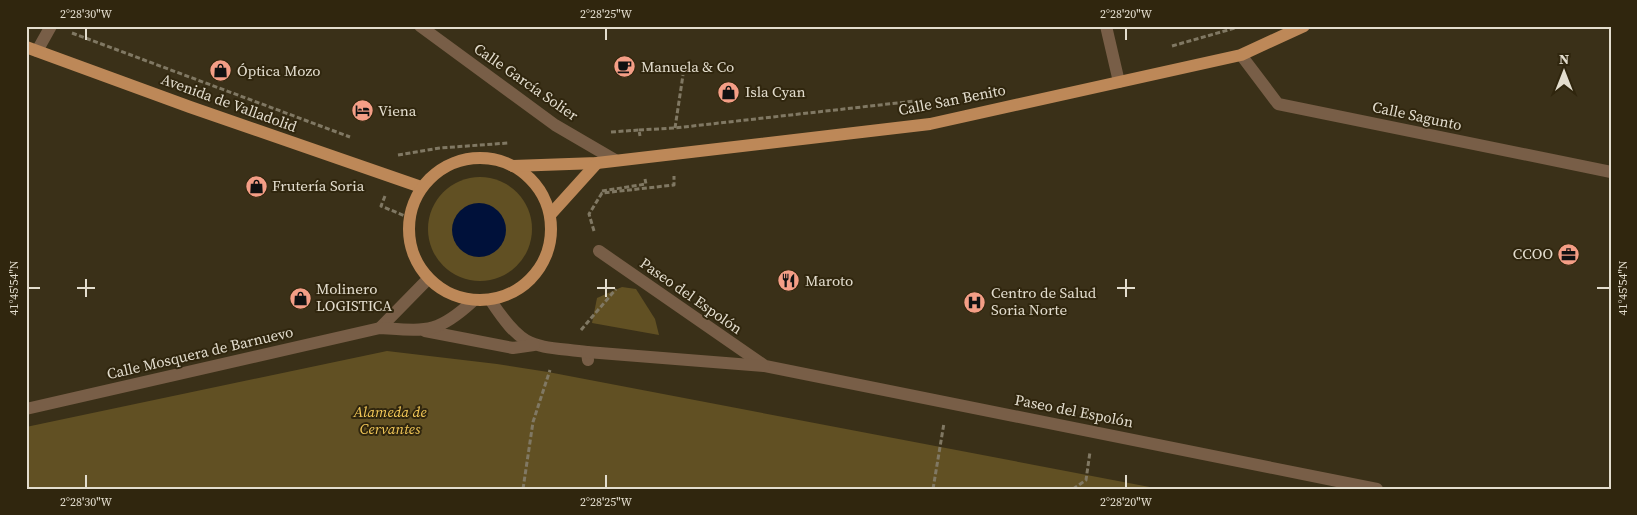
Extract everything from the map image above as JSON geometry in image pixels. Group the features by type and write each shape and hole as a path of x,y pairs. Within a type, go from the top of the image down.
{"main road":[{"name":"Calle San Benito","path":"513,166 597,163 930,124 1241,55 1304,26"},
{"name":"Avenida de Valladolid","path":"32,49 190,107 421,187"},
{"path":"487,158 513,166 538,186 550,215 550,242 541,267 523,287 491,301 473,301 449,294 428,279 413,257 408,231 412,205 421,187 434,173 454,162 487,158"},
{"path":"550,215 597,163"}],"street":[{"path":"32,49 50,26"},
{"name":"Calle García Solier","path":"420,26 555,125 615,160"},
{"path":"1106,26 1119,82"},
{"name":"Calle Sagunto","path":"1241,55 1278,104 1611,172"},
{"name":"Paseo del Espolón","path":"599,251 765,366"},
{"path":"380,328 428,279"},
{"name":"Calle Mosquera de Barnuevo","path":"26,409 380,328 425,331 453,319 473,301"},
{"path":"491,301 510,328 520,338 534,345"},
{"path":"425,331 513,348 534,345"},
{"name":"Paseo del Espolón","path":"534,345 565,349 587,356 765,366 1377,489"}],"path":[{"path":"1168,46 1242,26"},
{"path":"64,30 352,138"},
{"path":"599,251 589,214 602,193 674,185 672,153 683,75"},
{"path":"639,130 675,128 917,101"},
{"path":"389,151 398,155"},
{"path":"523,489 532,422 548,372 565,349 630,273"},
{"path":"933,489 948,403"},
{"path":"1073,489 1086,480 1094,432"}],"green space":[{"path":"480,177 500,181 517,192 528,209 532,229 528,249 517,266 500,277 480,281 460,277 443,266 432,249 428,229 432,209 443,192 460,181"},
{"path":"622,287 636,289 655,319 659,335 592,323 597,298"},
{"name":"Alameda de Cervantes","path":"387,351 548,372 1160,489 26,489 26,427"}],"water":[{"path":"479,203 489,205 498,211 504,220 506,230 504,240 498,249 489,255 479,257 469,255 460,249 454,240 452,230 454,220 460,211 469,205"}],"place":[{"name":"Manuela & Co","path":"625,67"},
{"name":"Óptica Mozo","path":"221,71"},
{"name":"Isla Cyan","path":"729,92"},
{"name":"Viena","path":"362,111"},
{"name":"Frutería Soria","path":"256,186"},
{"name":"CCOO","path":"1569,254"},
{"name":"Maroto","path":"789,281"},
{"name":"Molinero LOGISTICA","path":"300,298"},
{"name":"Centro de Salud Soria Norte","path":"975,302"}]}
